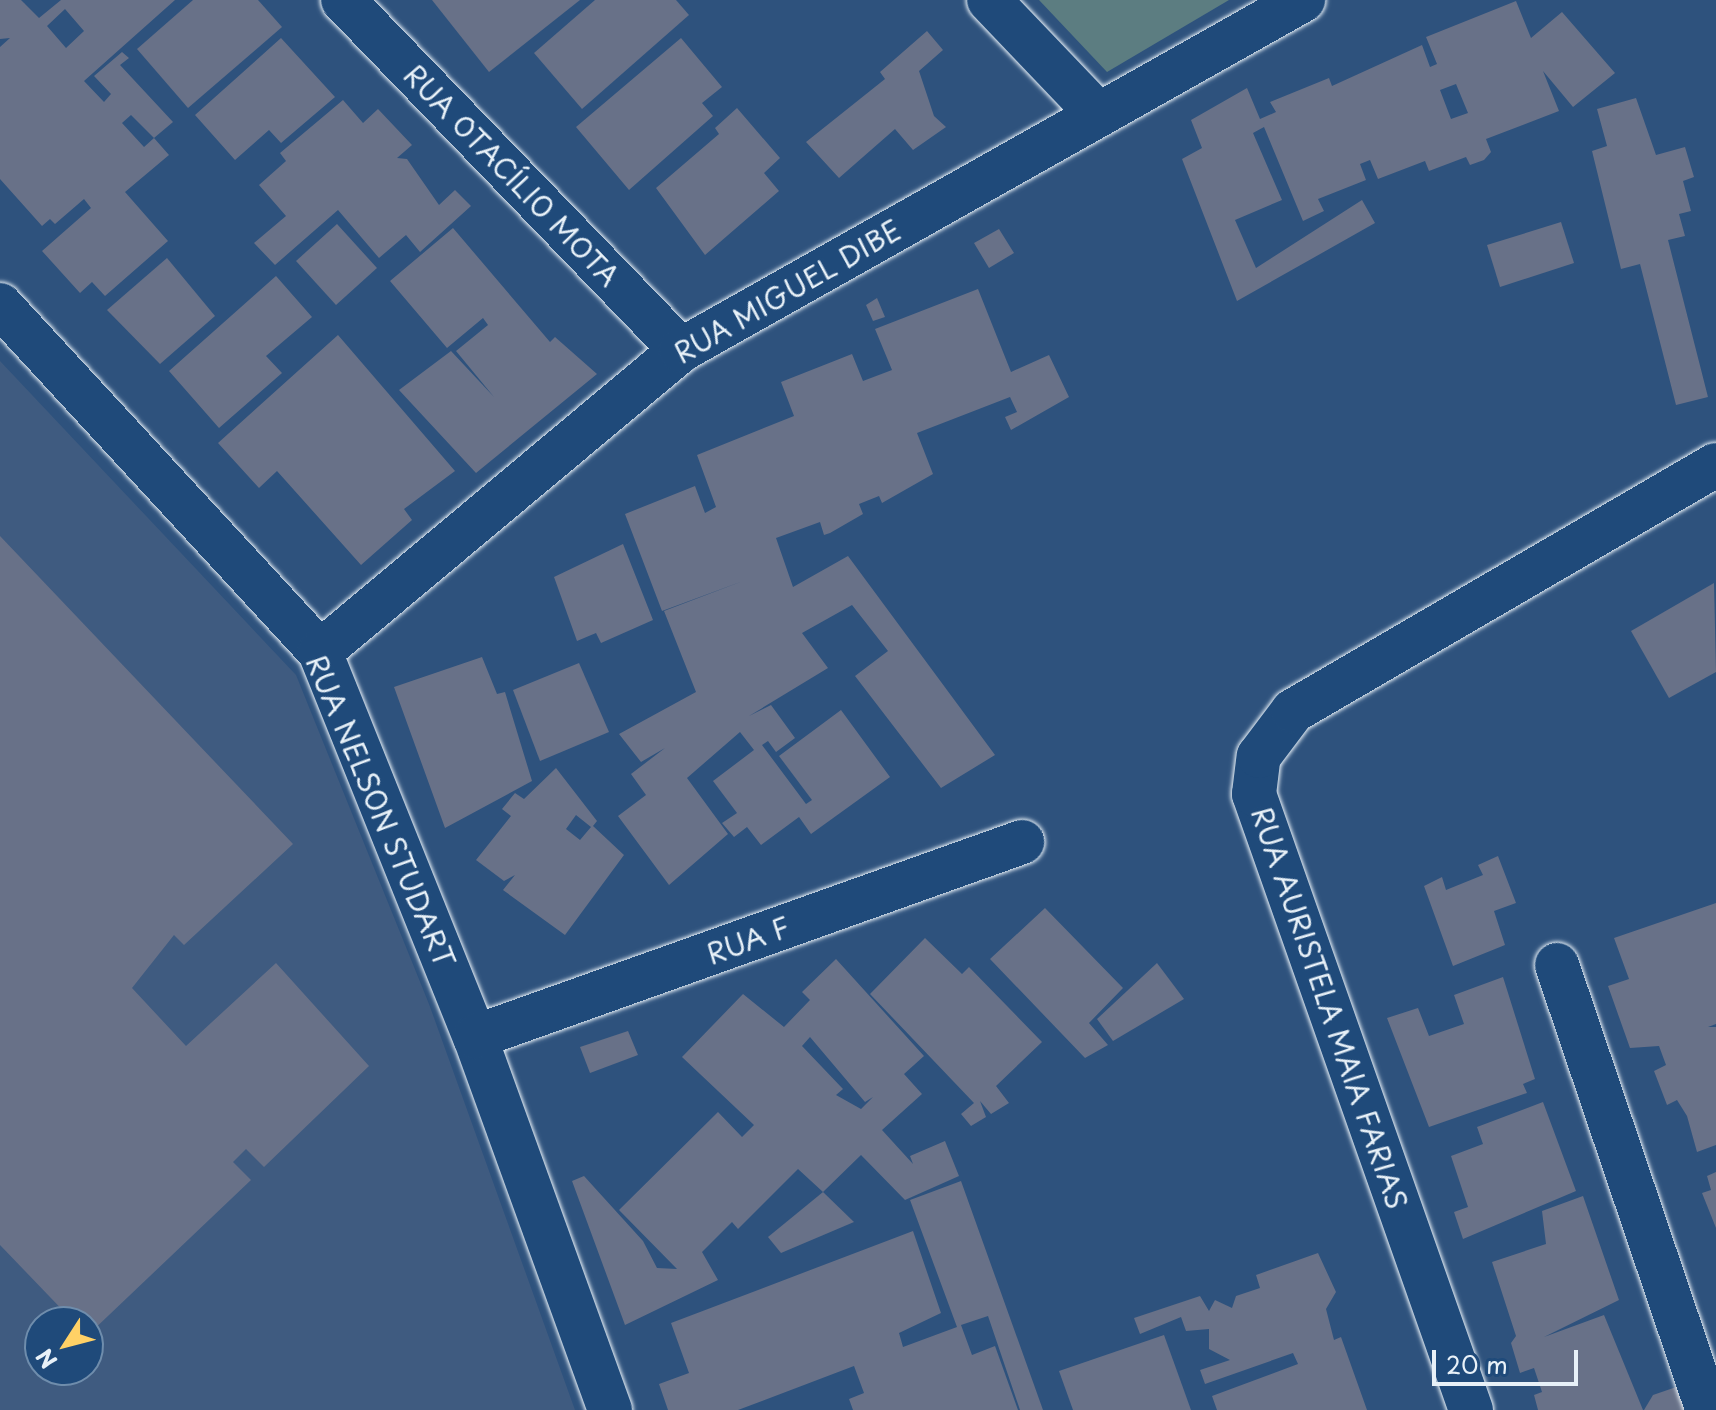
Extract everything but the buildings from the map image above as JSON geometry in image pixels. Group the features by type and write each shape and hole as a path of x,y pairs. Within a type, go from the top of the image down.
{"street":[{"name":"RUA OTACÍLIO MOTA","path":"343,0 681,350"},
{"path":"989,0 1097,113"},
{"name":"RUA MIGUEL DIBE","path":"320,652 681,350 1097,113 1303,0"},
{"name":"RUA NELSON STUDART","path":"0,305 320,652 475,1037 610,1410"},
{"name":"RUA AURISTELA MAIA FARIAS","path":"1471,1410 1254,794 1259,756 1293,711 1716,465"},
{"name":"RUA F","path":"475,1037 1022,842"},
{"path":"1557,965 1708,1410"}],"shaded area":[{"path":"0,361 296,675 429,1004 575,1410 0,1410"}],"green space":[{"path":"1039,0 1229,0 1107,72"}]}
